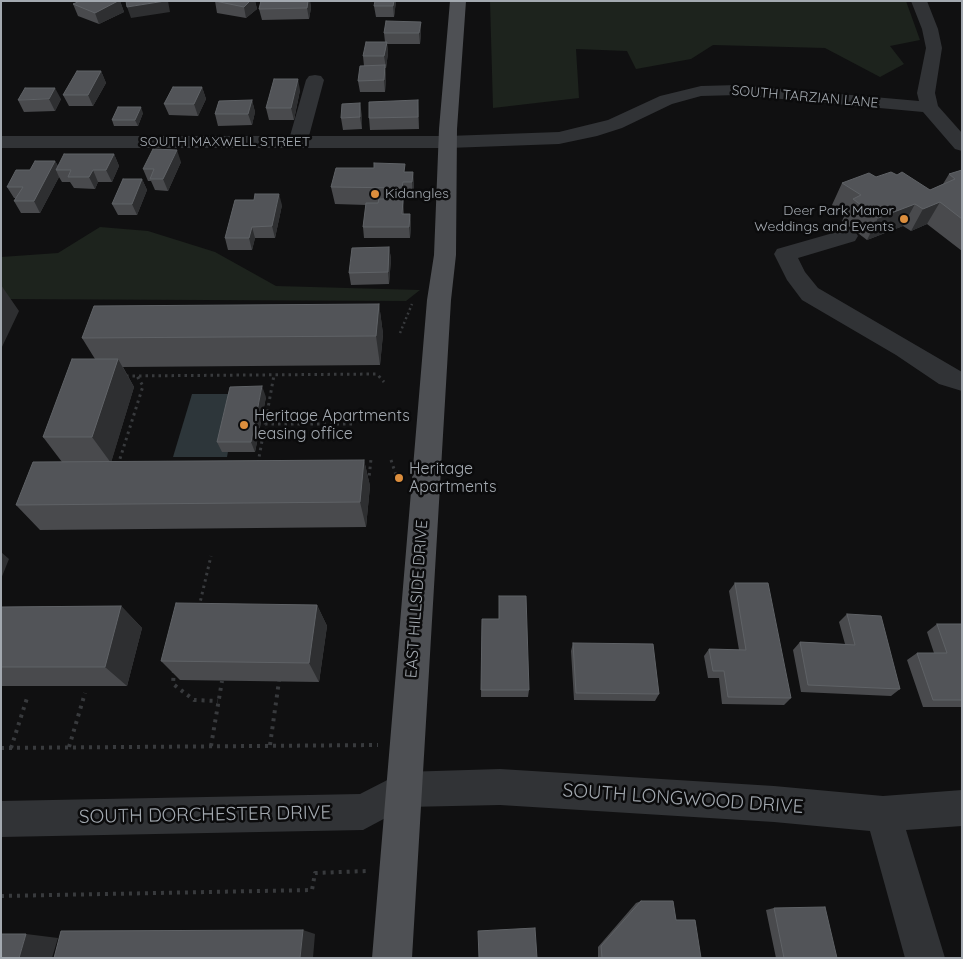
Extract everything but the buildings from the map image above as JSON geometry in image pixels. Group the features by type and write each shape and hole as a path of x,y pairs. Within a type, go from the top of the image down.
{"main road":[{"name":"EAST HILLSIDE DRIVE","path":"392,958 438,310 445,255 448,142 458,1"}],"street":[{"path":"918,1 930,29 934,48 926,93 929,107 962,145"},
{"path":"298,142 315,80"},
{"name":"SOUTH TARZIAN LANE","path":"448,142 503,145 590,132 615,124 666,100 701,92 738,90 929,107"},
{"name":"SOUTH MAXWELL STREET","path":"1,142 448,142"},
{"path":"846,236 785,254 795,276 810,294 904,348 948,377 962,382"},
{"name":"SOUTH LONGWOOD DRIVE","path":"403,790 500,787 774,804 883,814 962,808"},
{"name":"SOUTH DORCHESTER DRIVE","path":"1,819 363,812 403,790"},
{"path":"883,814 925,958"}],"path":[{"path":"400,333 410,305"},
{"path":"119,375 377,374 384,382"},
{"path":"257,469 274,375"},
{"path":"116,470 143,386 137,376"},
{"path":"265,424 354,424"},
{"path":"359,478 368,478 371,459"},
{"path":"197,612 211,556"},
{"path":"174,668 173,684 194,700 218,701"},
{"path":"211,746 222,681"},
{"path":"270,745 279,681"},
{"path":"69,747 85,693"},
{"path":"11,748 28,695"},
{"path":"1,748 383,744"},
{"path":"1,896 312,890 315,873 372,871"}],"shaded area":[{"path":"490,1 906,1 920,40 890,46 904,64 880,77 825,48 713,45 691,59 636,69 627,51 576,49 579,98 493,108"},
{"path":"100,227 148,231 215,252 276,286 420,290 406,301 1,299 1,257 58,253"},
{"path":"192,394 239,394 227,457 173,457"}],"place":[{"name":"Kidangles","path":"375,194"},
{"name":"Deer Park Manor Weddings and Events","path":"904,219"},
{"name":"Heritage Apartments leasing office","path":"244,425"},
{"name":"Heritage Apartments","path":"399,478"}]}
